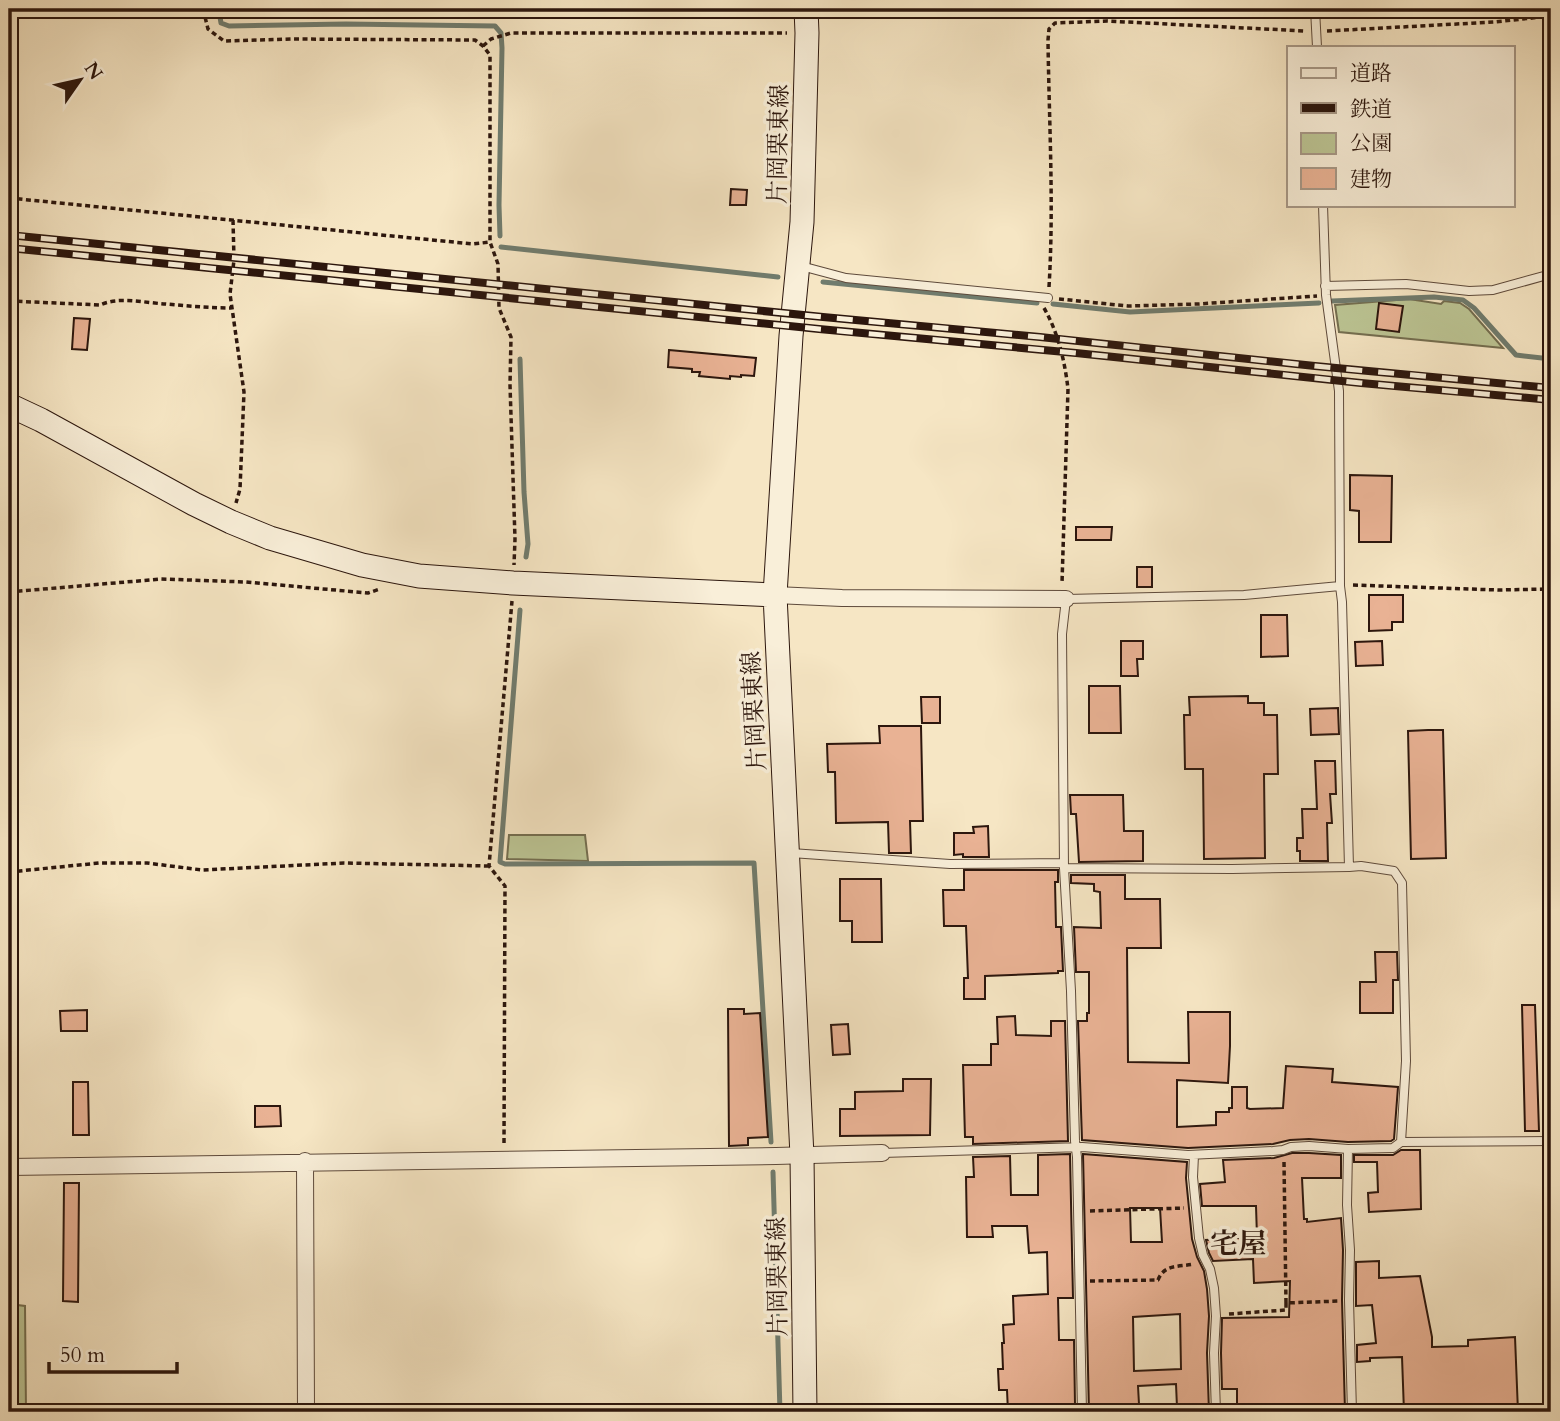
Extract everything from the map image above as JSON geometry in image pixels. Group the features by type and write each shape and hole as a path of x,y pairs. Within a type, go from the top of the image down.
{"main road":[{"name":"片岡栗東線","path":"805,1412 802,1156 775,595 791,336 802,222 806,9"},
{"path":"9,405 231,522 270,538 362,565 419,576 513,583 775,595"}],"street":[{"path":"775,595 842,598 1066,598"},
{"path":"9,1167 882,1153"},
{"path":"305,1161 306,1412"}],"lane":[{"path":"1315,9 1317,46"},
{"path":"1323,206 1326,290 1339,391 1340,586 1349,867"},
{"path":"798,266 846,278 1048,298"},
{"path":"1326,290 1406,284 1469,291 1493,290 1551,274"},
{"path":"1082,1412 1071,991 1064,865 1062,634 1066,598 1244,595 1340,586"},
{"path":"788,852 950,864 1232,869 1341,869 1361,866 1394,871 1402,883 1406,1061 1401,1142"},
{"path":"882,1153 1075,1147 1194,1155 1280,1151 1309,1146 1393,1149 1401,1142 1551,1141"},
{"path":"1348,1149 1352,1412"},
{"path":"1194,1155 1193,1177 1199,1238 1214,1288 1216,1412"}],"path":[{"path":"206,9 208,29 224,41 475,40 490,55 490,242 498,264 499,308 512,337 510,385 515,538 489,866 505,886 504,1160"},
{"path":"1066,598 1062,587 1068,389 1052,321 1044,307 1048,298 1052,197 1049,29 1055,23 1107,21 1316,32 1494,22 1551,16"},
{"path":"483,46 511,33 807,33"},
{"path":"9,198 473,244 490,242"},
{"path":"231,522 240,489 244,392 230,293 234,260 233,220"},
{"path":"1048,298 1128,306 1198,304 1326,290"},
{"path":"9,301 100,305 108,301 125,301 232,308"},
{"path":"9,592 161,579 246,582 368,593 385,588"},
{"path":"1340,586 1360,584 1498,590 1551,589"},
{"path":"9,872 99,863 147,863 202,870 344,863 489,866"},
{"path":"1216,1314 1286,1310 1284,1163 1280,1151"},
{"path":"1078,1212 1196,1208"},
{"path":"1079,1282 1158,1280 1161,1272 1166,1269 1206,1262"},
{"path":"1286,1303 1349,1300"}],"green space":[{"path":"1409,299 1441,304 1444,301 1460,303 1469,309 1503,348 1339,332 1335,305"},
{"path":"509,835 585,835 588,861 507,859"},
{"path":"9,1304 25,1306 26,1412 9,1412"}],"building":[{"path":"731,189 747,190 746,205 730,205"},
{"path":"1379,303 1403,306 1399,332 1376,329"},
{"path":"74,318 90,319 87,350 72,349"},
{"path":"669,350 756,358 754,376 730,376 730,379 699,376 700,372 692,372 692,369 668,367"},
{"path":"1350,475 1392,476 1391,542 1359,542 1359,511 1350,510"},
{"path":"1076,527 1112,527 1111,540 1076,540"},
{"path":"1137,567 1152,567 1152,587 1137,587"},
{"path":"1369,595 1403,595 1403,622 1392,622 1392,630 1369,631"},
{"path":"1261,615 1287,615 1288,656 1261,657"},
{"path":"1121,641 1143,641 1143,659 1137,659 1138,676 1121,676"},
{"path":"1382,641 1383,665 1356,666 1355,642"},
{"path":"1089,686 1120,686 1121,733 1089,733"},
{"path":"1248,696 1248,703 1264,703 1264,715 1277,715 1278,774 1264,774 1265,858 1204,859 1203,769 1185,769 1184,715 1190,715 1189,697"},
{"path":"921,697 940,697 940,723 922,723"},
{"path":"1338,708 1339,734 1311,735 1310,709"},
{"path":"879,726 921,726 923,821 910,821 911,853 889,853 888,822 836,823 835,772 828,772 827,744 880,743"},
{"path":"1443,730 1446,858 1411,859 1408,731"},
{"path":"1315,761 1335,761 1336,794 1330,794 1332,823 1327,823 1328,861 1300,861 1297,838 1303,838 1302,809 1317,809"},
{"path":"1070,795 1123,795 1124,831 1143,831 1143,861 1079,862 1076,814 1071,814"},
{"path":"988,826 989,857 954,855 954,833 974,833 973,827"},
{"path":"964,870 1058,870 1058,882 1055,882 1056,927 1061,927 1063,971 985,976 985,999 964,999 964,978 968,978 966,926 944,926 943,890 964,890"},
{"path":"1071,875 1125,875 1125,899 1160,899 1161,948 1127,948 1128,1062 1189,1063 1188,1012 1230,1012 1228,1083 1177,1080 1177,1127 1216,1125 1216,1112 1229,1112 1229,1108 1232,1108 1232,1087 1247,1087 1247,1108 1283,1108 1286,1066 1333,1069 1332,1082 1398,1087 1394,1139 1348,1142 1309,1139 1273,1144 1188,1148 1082,1140 1078,1021 1087,1021 1089,1013 1089,972 1076,972 1074,927 1101,928 1100,892 1094,891 1094,884 1071,883"},
{"path":"840,879 881,879 882,942 852,942 852,921 840,921"},
{"path":"1375,952 1397,952 1398,980 1393,980 1393,1013 1360,1013 1360,982 1376,982"},
{"path":"1522,1005 1535,1005 1539,1131 1525,1131"},
{"path":"728,1009 744,1009 744,1014 760,1013 768,1137 748,1138 748,1145 729,1146"},
{"path":"87,1010 87,1031 61,1031 60,1011"},
{"path":"1015,1016 1016,1035 1051,1036 1051,1021 1065,1021 1068,1141 973,1144 973,1137 965,1137 963,1065 991,1065 991,1044 998,1044 997,1017"},
{"path":"848,1024 850,1054 833,1055 831,1025"},
{"path":"903,1079 931,1079 930,1135 840,1136 840,1109 855,1109 855,1092 903,1091"},
{"path":"73,1082 88,1082 89,1135 73,1135"},
{"path":"255,1106 280,1106 281,1126 255,1127"},
{"path":"1401,1150 1420,1150 1421,1209 1369,1212 1368,1193 1378,1192 1377,1162 1354,1162 1354,1155 1393,1155"},
{"path":"1292,1153 1341,1155 1341,1178 1302,1178 1304,1219 1307,1219 1307,1222 1341,1218 1345,1411 1293,1412 1293,1406 1253,1407 1254,1412 1237,1412 1237,1389 1222,1389 1222,1318 1289,1317 1290,1281 1254,1283 1253,1259 1213,1261 1206,1240 1257,1237 1256,1206 1202,1206 1200,1184 1225,1182 1223,1160 1274,1158"},
{"path":"1070,1154 1073,1298 1058,1298 1059,1340 1074,1340 1075,1405 1058,1405 1058,1412 1008,1412 1007,1390 999,1390 998,1369 1003,1369 1003,1325 1014,1324 1013,1296 1048,1294 1047,1252 1029,1253 1027,1226 992,1226 993,1237 967,1237 966,1177 974,1177 973,1157 1010,1156 1011,1195 1038,1195 1038,1155"},
{"path":"1083,1154 1187,1162 1192,1239 1204,1271 1207,1289 1209,1412 1183,1412 1183,1407 1177,1407 1176,1384 1138,1386 1139,1404 1135,1412 1089,1412","holes":["1130,1208 1160,1208 1162,1242 1131,1242","1180,1314 1181,1369 1134,1371 1133,1317"]},
{"path":"64,1183 79,1183 78,1302 63,1301"},
{"path":"1379,1261 1379,1278 1420,1276 1432,1347 1468,1346 1468,1340 1515,1337 1518,1412 1404,1412 1402,1357 1370,1358 1370,1361 1357,1362 1357,1345 1376,1343 1372,1305 1356,1306 1356,1262"}],"waterway":[{"path":"220,9 221,23 229,26 495,26 501,33 502,48 500,236"},
{"path":"501,247 778,277"},
{"path":"823,282 1037,303"},
{"path":"1332,301 1434,297 1463,300 1474,308 1516,355 1551,359"},
{"path":"1053,304 1130,312 1319,303"},
{"path":"520,359 528,544 526,557"},
{"path":"520,610 500,862 754,863 771,1142"},
{"path":"773,1172 780,1412"}],"railway":[{"path":"9,235 1551,388"},
{"path":"9,248 1551,400"}],"district":[{"name":"宅屋","path":"1238,1243"}]}
